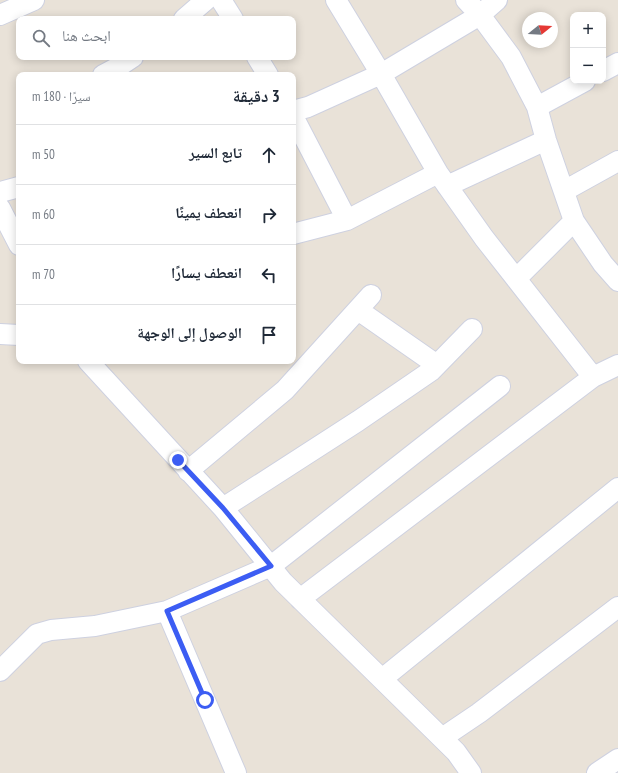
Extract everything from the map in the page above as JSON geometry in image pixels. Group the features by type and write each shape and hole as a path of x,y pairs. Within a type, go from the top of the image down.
{"street":[{"path":"0,15 34,0"},
{"path":"187,16 206,0"},
{"path":"221,0 231,16"},
{"path":"336,0 381,74 442,180 516,279 593,377"},
{"path":"466,0 480,15 511,56 537,107 546,140 574,221 610,260 618,281"},
{"path":"296,110 308,107 381,74 480,15 497,0"},
{"path":"109,72 129,60"},
{"path":"259,60 266,72"},
{"path":"606,69 618,63"},
{"path":"537,107 579,84"},
{"path":"296,122 347,220"},
{"path":"296,233 347,220 442,180 546,140"},
{"path":"564,191 618,161"},
{"path":"0,192 16,188"},
{"path":"0,208 16,239"},
{"path":"516,279 574,221"},
{"path":"188,471 285,390 371,295"},
{"path":"358,310 437,365"},
{"path":"223,508 358,421 431,371 472,329"},
{"path":"0,334 16,335"},
{"path":"91,364 223,508 283,582 456,752 471,773"},
{"path":"300,599 593,377 618,365"},
{"path":"0,670 37,634 50,630 95,626 167,611 271,566 500,386"},
{"path":"382,679 615,497"},
{"path":"442,738 479,713 618,607"},
{"path":"167,611 236,773"},
{"path":"597,773 618,760"}],"route":[{"path":"178,460 223,508 271,566 167,611 205,700"}]}
